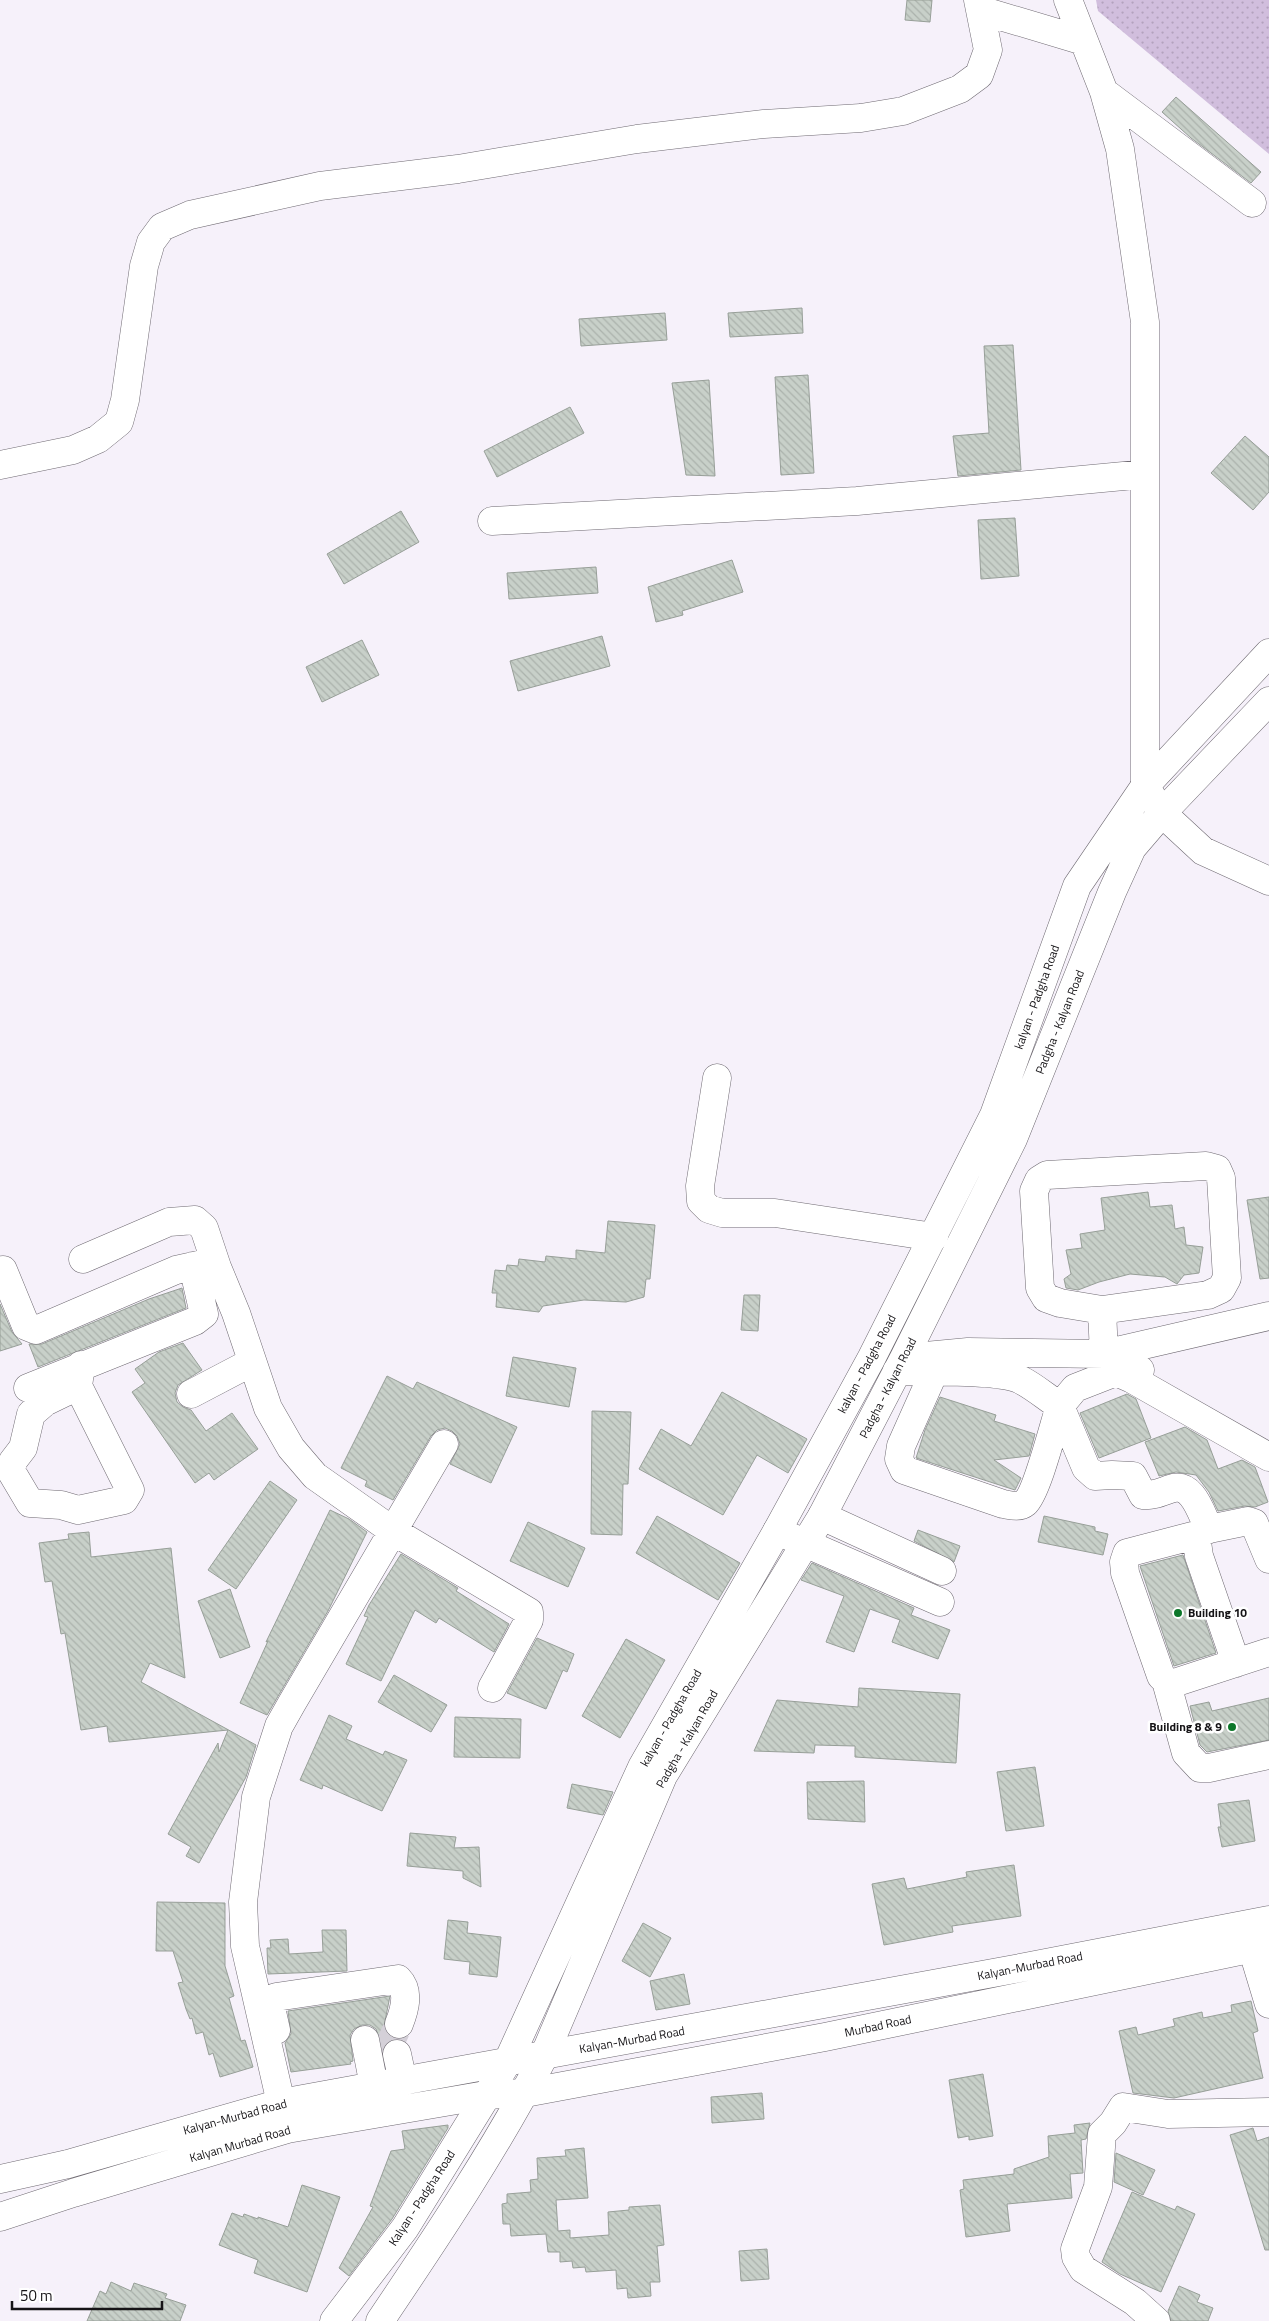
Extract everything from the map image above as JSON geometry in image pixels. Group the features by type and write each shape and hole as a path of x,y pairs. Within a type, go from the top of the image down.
{"main road":[{"path":"1068,0 1104,92 1120,149 1145,322 1145,786 1162,813 1203,851 1269,881"},
{"path":"979,5 1084,41"},
{"path":"0,465 73,450 98,439 119,422 125,400 144,266 151,242 162,227 190,215 320,186 458,169 637,140 764,124 861,118 903,111 960,89 979,75 988,50 979,5"},
{"path":"1104,92 1252,202"},
{"path":"492,521 856,501 1145,474"},
{"name":"kalyan - Padgha Road","path":"486,2095 508,2061 653,1772 721,1654 777,1531 871,1359 994,1115 1077,886 1145,786 1269,653"},
{"name":"Padgha - Kalyan Road","path":"721,1654 822,1516 901,1365 1019,1126 1116,883 1132,848 1162,813 1269,701"},
{"path":"716,1078 700,1186 701,1201 709,1209 722,1213 775,1213 934,1237"},
{"path":"994,1115 1019,1126"},
{"path":"1206,1166 1217,1169 1221,1178 1227,1278 1221,1289 1208,1295 1102,1310 1060,1304 1046,1298 1040,1288 1034,1191 1039,1180 1047,1175 1206,1166"},
{"path":"83,1259 169,1222 195,1220 204,1228 204,1314"},
{"path":"3,1270 26,1326 36,1330 176,1270 205,1266"},
{"path":"205,1266 236,1313 268,1408 291,1448 315,1476 393,1531 529,1612 528,1620 492,1688"},
{"path":"1102,1310 1104,1354"},
{"path":"80,1376 130,1490 124,1500 78,1510 61,1505 30,1503 11,1471 13,1461 23,1448 31,1414 80,1376 195,1321 204,1314 236,1313"},
{"path":"901,1365 968,1352 1104,1354 1269,1316"},
{"path":"1104,1354 1186,1390 1248,1424 1269,1438"},
{"path":"871,1359 934,1372 992,1374 1020,1379 1060,1406 1086,1468 1095,1476 1112,1474 1133,1476 1143,1495 1150,1496 1177,1486 1184,1487 1190,1493 1202,1532 1200,1556 1236,1663"},
{"path":"191,1394 252,1362"},
{"path":"934,1372 901,1446 899,1459 904,1470 1002,1504 1016,1506 1026,1503 1033,1489 1060,1406 1075,1388 1116,1372 1132,1379 1269,1457"},
{"path":"28,1388 80,1376"},
{"path":"270,2021 245,1946 243,1902 256,1797 279,1726 444,1444"},
{"path":"822,1516 942,1571"},
{"path":"1269,1558 1254,1523 1248,1520 1127,1553 1124,1562 1125,1573 1161,1676 1166,1681 1186,1753 1200,1768 1209,1768 1269,1755"},
{"path":"777,1531 803,1544 940,1602"},
{"path":"1166,1681 1174,1683 1269,1652"},
{"name":"Padgha - Kalyan Road","path":"525,2093 544,2056 653,1772"},
{"name":"Kalyan-Murbad Road","path":"0,2179 68,2164 281,2103 1016,1969 1269,1920"},
{"path":"1261,1946 1269,2004"},
{"name":"Murbad Road","path":"486,2095 525,2093 825,2037 1261,1946"},
{"path":"1016,1969 1022,1996"},
{"path":"287,2129 281,2103 270,2021 270,2003 276,1997 398,1979 404,1985 406,2008 399,2024"},
{"path":"383,2050 389,2084"},
{"path":"380,2321 431,2245 525,2093"},
{"name":"Kalyan Murbad Road","path":"0,2217 287,2129 486,2095"},
{"name":"Kalyan - Padgha Road","path":"334,2321 405,2228 486,2095"},
{"path":"1156,2321 1135,2302 1083,2269 1076,2257 1075,2250 1098,2187 1102,2134 1113,2123 1123,2107 1168,2114 1269,2112"},
{"path":"405,2228 431,2245"}],"shaded area":[{"path":"1096,0 1269,0 1269,154 1098,11"}],"building":[{"path":"907,0 932,0 930,22 905,20"},
{"path":"1176,97 1261,172 1251,183 1191,138 1162,112"},
{"path":"802,308 803,333 730,337 728,313"},
{"path":"665,313 667,340 581,346 579,319"},
{"path":"1013,345 1021,470 958,476 953,436 989,433 984,346"},
{"path":"808,375 814,473 781,475 775,377"},
{"path":"709,380 715,476 686,475 672,383"},
{"path":"570,407 584,433 497,477 484,451"},
{"path":"1245,436 1269,457 1269,492 1253,510 1211,473"},
{"path":"401,511 419,542 344,584 327,554"},
{"path":"1015,518 1019,576 981,579 978,520"},
{"path":"732,560 743,592 682,611 683,615 656,622 648,587"},
{"path":"596,567 598,593 509,599 507,573"},
{"path":"602,636 610,666 518,691 510,661"},
{"path":"362,640 379,675 322,702 306,667"},
{"path":"1148,1192 1150,1207 1172,1205 1175,1229 1184,1227 1186,1245 1203,1247 1199,1273 1184,1275 1177,1284 1165,1277 1130,1274 1078,1290 1066,1288 1064,1279 1071,1274 1066,1250 1082,1248 1080,1234 1105,1230 1101,1198"},
{"path":"1269,1197 1269,1278 1260,1279 1247,1200"},
{"path":"608,1221 655,1225 650,1279 646,1279 644,1297 626,1302 584,1300 543,1306 539,1312 496,1307 497,1293 492,1293 495,1270 506,1271 507,1265 518,1266 519,1259 545,1262 546,1256 576,1259 576,1250 605,1253"},
{"path":"182,1288 186,1308 38,1367 29,1344 42,1344 149,1299"},
{"path":"744,1295 760,1295 758,1331 741,1330"},
{"path":"0,1304 12,1332 22,1344 0,1351"},
{"path":"183,1343 202,1370 178,1385 175,1393 177,1402 191,1410 206,1431 232,1413 258,1449 214,1480 209,1473 195,1483 132,1392 145,1383 135,1369 159,1352"},
{"path":"513,1357 576,1368 569,1407 506,1396"},
{"path":"387,1376 413,1389 417,1382 517,1427 491,1483 450,1464 460,1444 457,1436 445,1428 437,1430 431,1436 393,1500 365,1486 367,1481 341,1468"},
{"path":"722,1392 807,1439 788,1473 757,1455 723,1515 639,1469 661,1429 691,1446"},
{"path":"1127,1394 1136,1399 1151,1438 1099,1458 1080,1413"},
{"path":"940,1397 996,1415 994,1421 1035,1434 1029,1456 994,1460 1021,1478 1015,1490 916,1458 925,1430"},
{"path":"592,1411 631,1412 628,1484 623,1484 622,1535 591,1534"},
{"path":"1185,1427 1207,1440 1218,1469 1242,1460 1255,1467 1268,1502 1255,1507 1245,1506 1218,1511 1209,1492 1196,1475 1176,1472 1159,1476 1145,1442"},
{"path":"270,1481 297,1500 236,1589 208,1570"},
{"path":"330,1510 349,1519 367,1532 328,1611 267,1715 240,1703 268,1641 266,1642"},
{"path":"657,1516 740,1563 718,1600 636,1553"},
{"path":"1044,1516 1095,1527 1095,1531 1108,1534 1103,1555 1038,1542"},
{"path":"528,1522 585,1548 568,1587 510,1561"},
{"path":"918,1530 960,1546 954,1562 914,1541"},
{"path":"89,1532 91,1557 171,1548 185,1678 150,1663 141,1682 256,1745 246,1777 199,1863 186,1856 191,1847 168,1834 218,1743 219,1752 228,1730 109,1742 107,1726 81,1730 65,1633 61,1634 52,1581 45,1582 39,1543 69,1539 68,1534"},
{"path":"401,1554 458,1588 456,1591 509,1624 494,1652 439,1618 436,1623 415,1610 381,1681 346,1664 368,1617 364,1616 369,1605"},
{"name":"Building 10","path":"1183,1555 1216,1653 1174,1666 1140,1566"},
{"path":"812,1563 914,1608 911,1615 950,1630 938,1659 892,1642 900,1620 870,1609 854,1652 826,1642 844,1596 801,1580"},
{"path":"230,1589 250,1647 220,1658 198,1601"},
{"path":"537,1638 574,1654 567,1672 563,1670 546,1709 507,1693"},
{"path":"626,1639 665,1660 620,1738 582,1716"},
{"path":"394,1675 447,1705 431,1732 378,1702"},
{"path":"859,1688 960,1694 956,1763 855,1757 855,1746 815,1745 814,1753 754,1751 777,1700 858,1707"},
{"name":"Building 8 & 9","path":"1269,1698 1269,1740 1207,1752 1200,1745 1190,1706 1209,1702 1212,1711"},
{"path":"329,1715 352,1726 346,1739 383,1755 385,1751 407,1760 382,1811 323,1785 322,1789 300,1780"},
{"path":"455,1717 521,1719 520,1758 454,1757"},
{"path":"1035,1767 1044,1826 1006,1831 997,1772"},
{"path":"864,1781 865,1822 808,1819 807,1782"},
{"path":"572,1784 613,1792 603,1815 567,1808"},
{"path":"1249,1800 1255,1841 1222,1847 1218,1827 1221,1827 1218,1804"},
{"path":"410,1833 456,1837 454,1848 479,1847 481,1887 463,1878 463,1871 407,1866"},
{"path":"1014,1865 1021,1916 952,1926 953,1932 884,1945 872,1884 904,1878 907,1889 967,1877 966,1872"},
{"path":"157,1902 225,1903 225,1966 234,1996 229,1998 241,2041 245,2040 253,2067 220,2077 213,2053 209,2055 203,2032 196,2034 192,2018 190,2019 186,2009 178,1983 183,1982 173,1951 156,1951"},
{"path":"448,1920 468,1922 467,1933 501,1937 497,1977 469,1974 470,1962 444,1959"},
{"path":"643,1923 671,1938 650,1977 622,1961"},
{"path":"322,1930 346,1930 347,1971 268,1974 267,1948 271,1948 270,1940 288,1939 289,1954 323,1952"},
{"path":"684,1974 690,2004 656,2010 650,1981"},
{"path":"390,1996 384,2026 387,2034 394,2039 387,2042 383,2048 376,2029 370,2025 362,2025 354,2029 350,2035 353,2061 350,2062 351,2064 291,2072 285,2043 291,2034 288,2011"},
{"path":"1251,2001 1258,2031 1253,2033 1263,2078 1174,2098 1133,2093 1119,2031 1136,2027 1138,2035 1175,2026 1173,2019 1202,2012 1203,2018 1232,2012 1231,2005"},
{"path":"983,2074 993,2136 969,2140 969,2136 958,2138 949,2080"},
{"path":"762,2093 764,2119 712,2123 711,2097"},
{"path":"1090,2123 1086,2139 1081,2140 1083,2173 1070,2174 1072,2198 1007,2204 1010,2231 966,2237 960,2190 964,2189 963,2180 1014,2174 1014,2169 1049,2157 1048,2136 1075,2133 1074,2125"},
{"path":"448,2125 448,2128 392,2219 349,2276 339,2268 373,2207 370,2206 391,2151 405,2149 402,2131"},
{"path":"1253,2128 1257,2141 1269,2137 1269,2250 1265,2250 1230,2135"},
{"path":"584,2148 588,2198 556,2200 558,2231 570,2230 570,2238 609,2235 608,2212 629,2210 629,2207 660,2205 664,2245 657,2246 660,2282 650,2282 651,2296 628,2298 627,2288 617,2289 616,2270 586,2272 585,2267 573,2268 572,2261 560,2262 560,2252 548,2252 546,2234 511,2236 510,2224 503,2224 502,2204 507,2203 507,2194 531,2192 530,2180 538,2179 537,2158 566,2156 565,2150"},
{"path":"1116,2153 1155,2170 1143,2195 1114,2182"},
{"path":"302,2185 340,2197 307,2292 254,2273 258,2260 219,2245 232,2213 243,2217 244,2214 258,2219 258,2217 288,2227"},
{"path":"1132,2192 1175,2210 1177,2206 1195,2214 1161,2292 1120,2274 1102,2262"},
{"path":"767,2249 769,2279 741,2281 739,2251"},
{"path":"111,2282 131,2291 134,2283 167,2294 165,2298 186,2305 180,2321 87,2321 100,2291 106,2294"},
{"path":"1179,2286 1200,2295 1197,2302 1213,2308 1208,2321 1171,2321 1168,2311"}],"tunnel":[{"path":"386,2056 386,2052 399,2024"}],"place":[{"name":"Building 10","path":"1178,1613"},
{"name":"Building 8 & 9","path":"1232,1727"}]}
